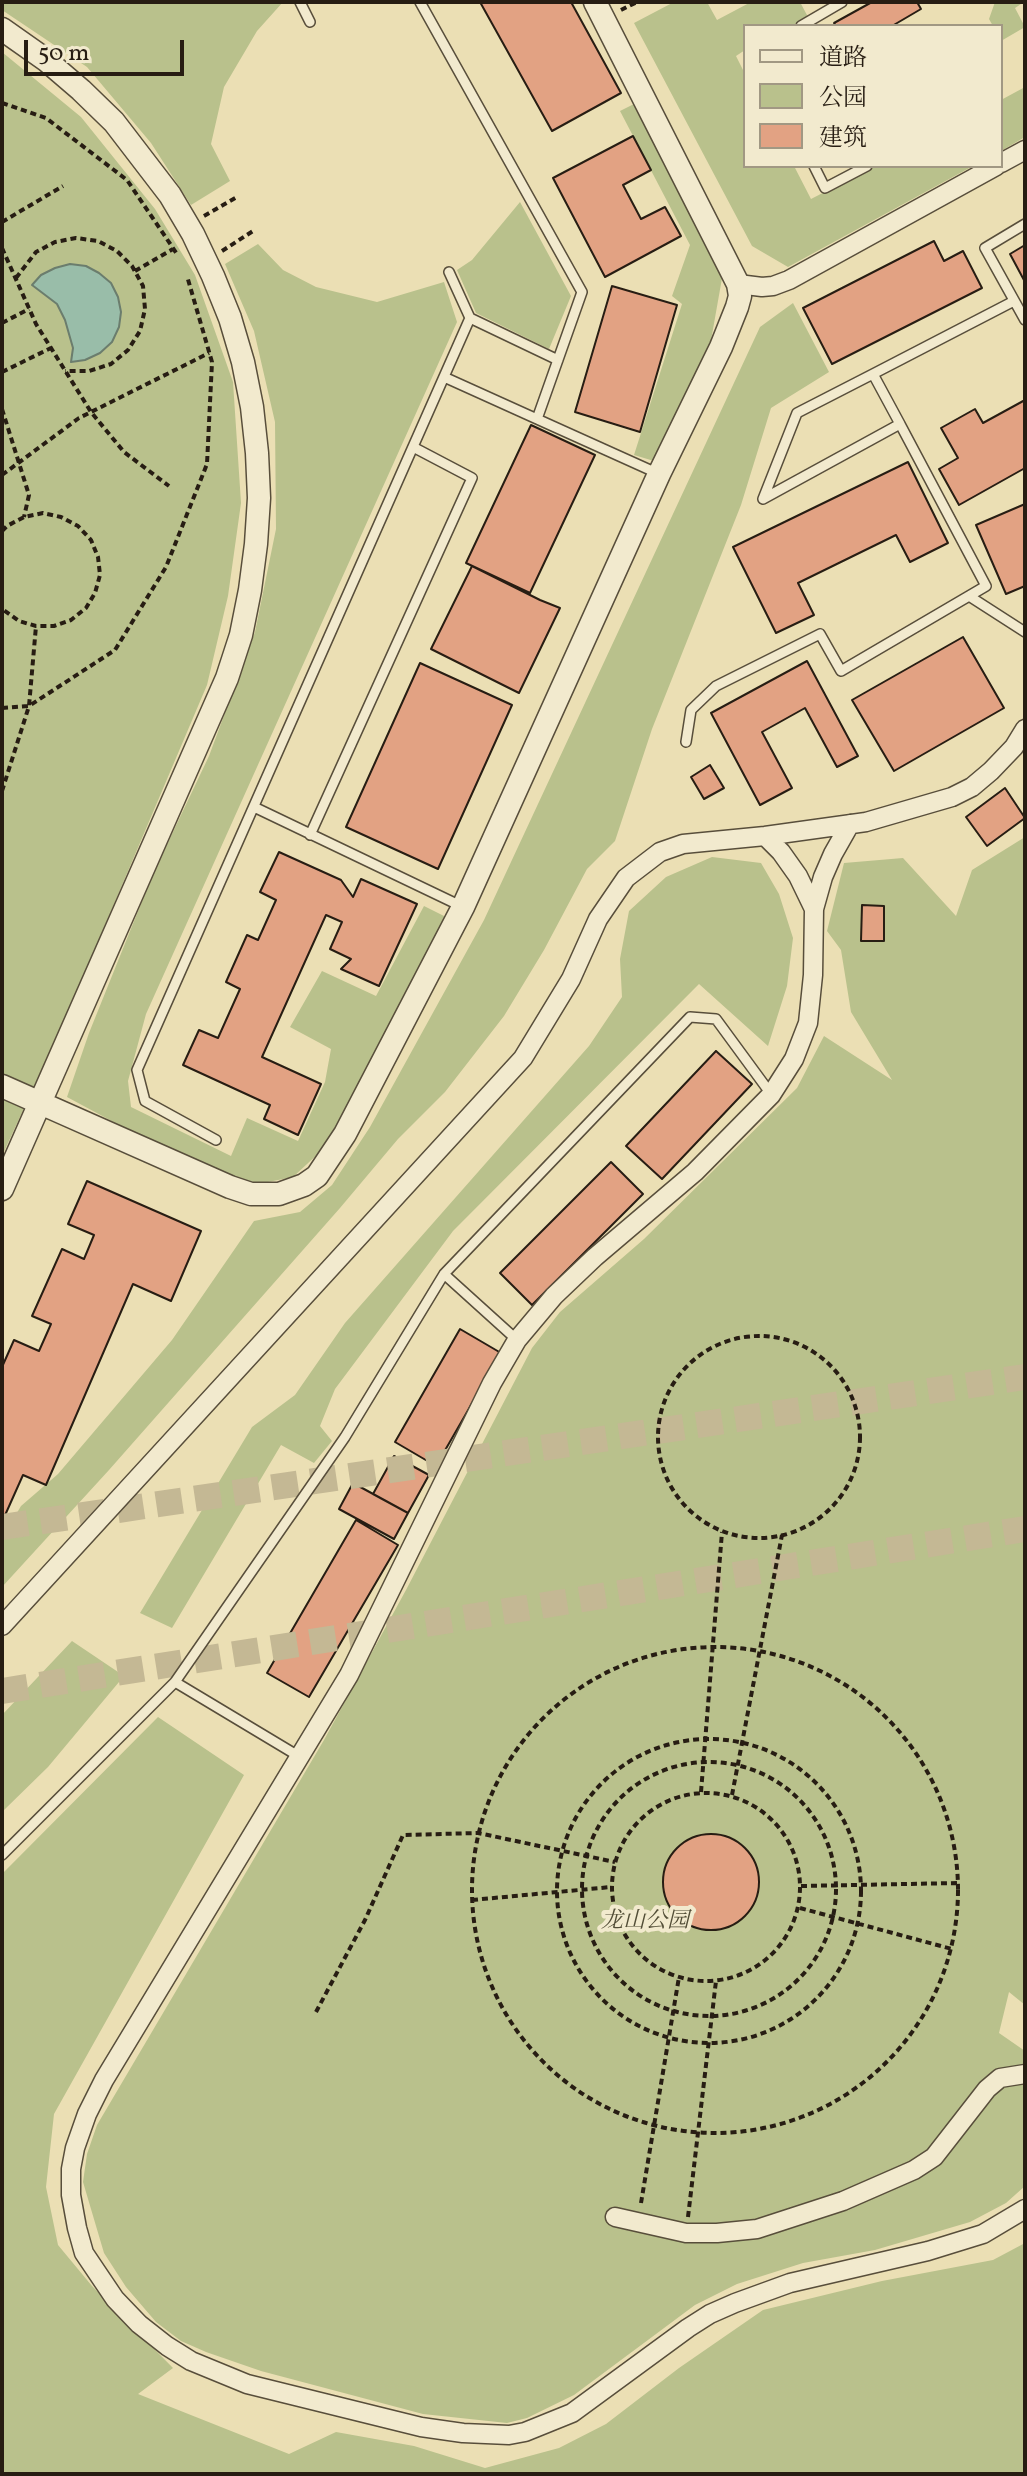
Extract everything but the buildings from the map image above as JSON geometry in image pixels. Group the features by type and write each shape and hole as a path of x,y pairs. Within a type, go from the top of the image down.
{"street":[{"path":"2,1086 230,1187 259,1195 291,1192 317,1176 345,1134 463,907 659,474 733,320 740,296 738,284 595,2"},
{"path":"2,29 46,60 114,122 143,157 188,225 195,263 230,318 243,362 252,407 259,498 250,590 241,635 227,678 2,1189"},
{"path":"1003,162 1025,150"},
{"path":"738,284 762,287 789,280 993,168"},
{"path":"2,1626 523,1058 571,979 598,919 626,878 660,852 683,844 850,824 929,805 972,787 1003,761 1025,729"},
{"path":"850,824 823,877 814,909 813,975 808,1023 794,1059 771,1095 695,1172 554,1296 517,1340 492,1383 349,1675 104,2080 75,2148 71,2195 84,2253 115,2299 139,2324 167,2346 213,2371 247,2384 421,2427 509,2435 525,2432 572,2413 688,2328 735,2303 790,2283 928,2251 983,2234 1025,2209"},
{"path":"765,836 798,876 814,909"},
{"path":"615,2217 686,2233 717,2233 757,2229 843,2201 893,2180 934,2157 987,2089 1000,2078 1025,2074"}],"lane":[{"path":"300,2 310,22"},
{"path":"420,2 582,292 537,419"},
{"path":"806,24 842,2"},
{"path":"815,168 825,188 863,168"},
{"path":"1025,224 985,248 1025,320"},
{"path":"449,272 470,318 558,360"},
{"path":"900,424 763,499 797,413 1014,301"},
{"path":"216,1140 145,1101 137,1070 470,318"},
{"path":"686,742 691,710 716,686 820,634 841,671 986,586 873,374"},
{"path":"444,377 659,474"},
{"path":"310,835 472,478 413,447"},
{"path":"969,596 1025,632"},
{"path":"254,807 463,907"},
{"path":"2,1855 175,1682 345,1437 444,1274 690,1017 716,1019 771,1095"},
{"path":"444,1274 517,1340"},
{"path":"175,1682 300,1757"}],"path":[{"path":"2,103 46,118 127,180 179,257"},
{"path":"2,222 63,186"},
{"path":"188,225 237,197"},
{"path":"2,708 29,706 115,650 166,567 207,464 212,362 195,263 253,231"},
{"path":"16,278 36,252 55,242 76,238 98,241 117,251 135,271 143,286 145,309 140,331 128,350 111,364 89,371 65,371"},
{"path":"2,248 29,309 91,412 124,452 169,486"},
{"path":"135,271 173,249"},
{"path":"2,323 29,309"},
{"path":"2,372 51,348"},
{"path":"2,475 79,418 209,353"},
{"path":"2,409 29,495 24,517"},
{"path":"2,531 24,517 43,513 61,517 78,526 91,540 98,557 100,575 95,593 86,608 71,620 54,626 36,626 19,621 2,609"},
{"path":"2,791 29,706 36,626"},
{"path":"772,1335 803,1345 830,1363 851,1392 861,1425 859,1460 846,1492 822,1518 791,1534 757,1539 722,1532 692,1514 671,1489 659,1458 657,1426 666,1395 684,1367 709,1347 740,1336 772,1335"},
{"path":"701,1792 722,1532"},
{"path":"732,1795 782,1535"},
{"path":"713,1647 760,1651 799,1662 830,1676 887,1717 929,1773 943,1804 953,1838 959,1883 959,1907 944,1975 930,2006 889,2062 863,2085 834,2104 780,2125 734,2133 698,2133 631,2118 600,2104 544,2063 520,2037 487,1976 477,1942 472,1900 471,1873 486,1805 518,1745 541,1718 567,1695 628,1662 661,1652 713,1647"},
{"path":"705,1737 742,1742 781,1757 814,1781 839,1812 856,1848 862,1885 859,1924 844,1964 820,1997 788,2023 750,2039 709,2044 669,2039 624,2018 594,1992 572,1959 559,1922 555,1892 560,1850 585,1801 612,1772 645,1752 705,1737"},
{"path":"703,1761 738,1764 771,1777 798,1798 819,1824 833,1855 837,1885 834,1917 822,1949 803,1976 777,1998 746,2011 712,2017 673,2011 645,1999 619,1979 598,1952 586,1922 581,1890 586,1855 599,1823 618,1799 643,1779 672,1766 703,1761"},
{"path":"701,1792 732,1795 754,1805 774,1820 788,1839 798,1862 801,1886 799,1907 791,1930 778,1949 760,1965 716,1981 679,1977 657,1967 638,1952 624,1933 615,1911 611,1887 615,1862 626,1835 646,1813 672,1798 701,1792"},
{"path":"316,2012 365,1920 403,1835 478,1833 615,1862"},
{"path":"801,1886 959,1883"},
{"path":"472,1900 611,1887"},
{"path":"799,1907 952,1949"},
{"path":"638,2222 679,1977"},
{"path":"686,2233 716,1981"}],"green space":[{"path":"2,2 283,2 257,31 224,87 211,144 230,181 191,205 151,143 87,67 2,10"},
{"path":"674,2 707,2 717,20 751,2 800,2 808,17 795,24 743,24 743,51 736,56 743,70 743,168 795,168 811,199 871,168 969,168 788,267 752,246 634,23"},
{"path":"995,2 1024,2 1015,8 1025,27 1003,40 1003,24 992,24 989,19"},
{"path":"2,52 81,117 155,209 195,275 233,382 241,503 228,596 207,685 69,1010 2,1156"},
{"path":"1025,87 1025,137 1003,150 1003,99"},
{"path":"638,102 724,267 710,346 654,461 634,455 682,304 672,296 690,245 620,111"},
{"path":"520,202 571,296 549,349 476,313 457,270 472,260"},
{"path":"258,244 283,270 316,287 377,302 444,282 457,322 146,1014 128,1081 131,1107 231,1156 247,1118 298,1141 325,1082 331,1049 290,1027 322,971 376,996 424,906 448,918 339,1123 320,1152 293,1177 248,1186 134,1133 67,1097 89,1033 153,874 209,756 255,632 276,529 275,422 254,331 225,264"},
{"path":"793,303 829,372 771,408 741,505 652,729 615,841 587,869 504,1016 445,1092 398,1139 109,1470 2,1587 2,1538 21,1506 58,1474 172,1340 254,1221 300,1212 332,1185 370,1127 484,920 760,327"},
{"name":"龙山公园","path":"1025,837 1025,2005 1009,1992 999,2033 1025,2051 1025,2186 1006,2203 970,2222 875,2250 803,2263 737,2284 695,2305 574,2395 527,2418 507,2423 423,2414 261,2371 181,2341 156,2322 126,2287 104,2253 83,2182 87,2154 97,2125 324,1740 532,1348 560,1312 644,1239 797,1088 824,1036 892,1080 851,1012 841,950 827,931 844,863 903,858 956,916 972,870"},
{"path":"712,857 761,863 779,894 793,938 787,986 768,1046 699,984 453,1231 335,1389 320,1426 332,1441 314,1463 281,1445 172,1628 140,1613 252,1427 295,1395 345,1323 589,1046 622,997 620,959 629,911 666,877"},
{"path":"72,1641 124,1676 48,1767 2,1812 2,1715"},
{"path":"158,1717 244,1775 54,2114 46,2187 58,2245 92,2286 173,2368 138,2394 289,2454 336,2432 414,2446 485,2468 559,2448 606,2424 679,2368 763,2310 882,2281 993,2260 1025,2243 1025,2474 2,2474 2,1874"}],"shaded area":[{"path":"70,264 86,266 111,283 121,312 112,342 100,353 71,362 73,348 57,304 32,285 41,275"}],"tunnel":[{"path":"2,1527 1025,1377"},
{"path":"2,1691 1025,1529"}]}
